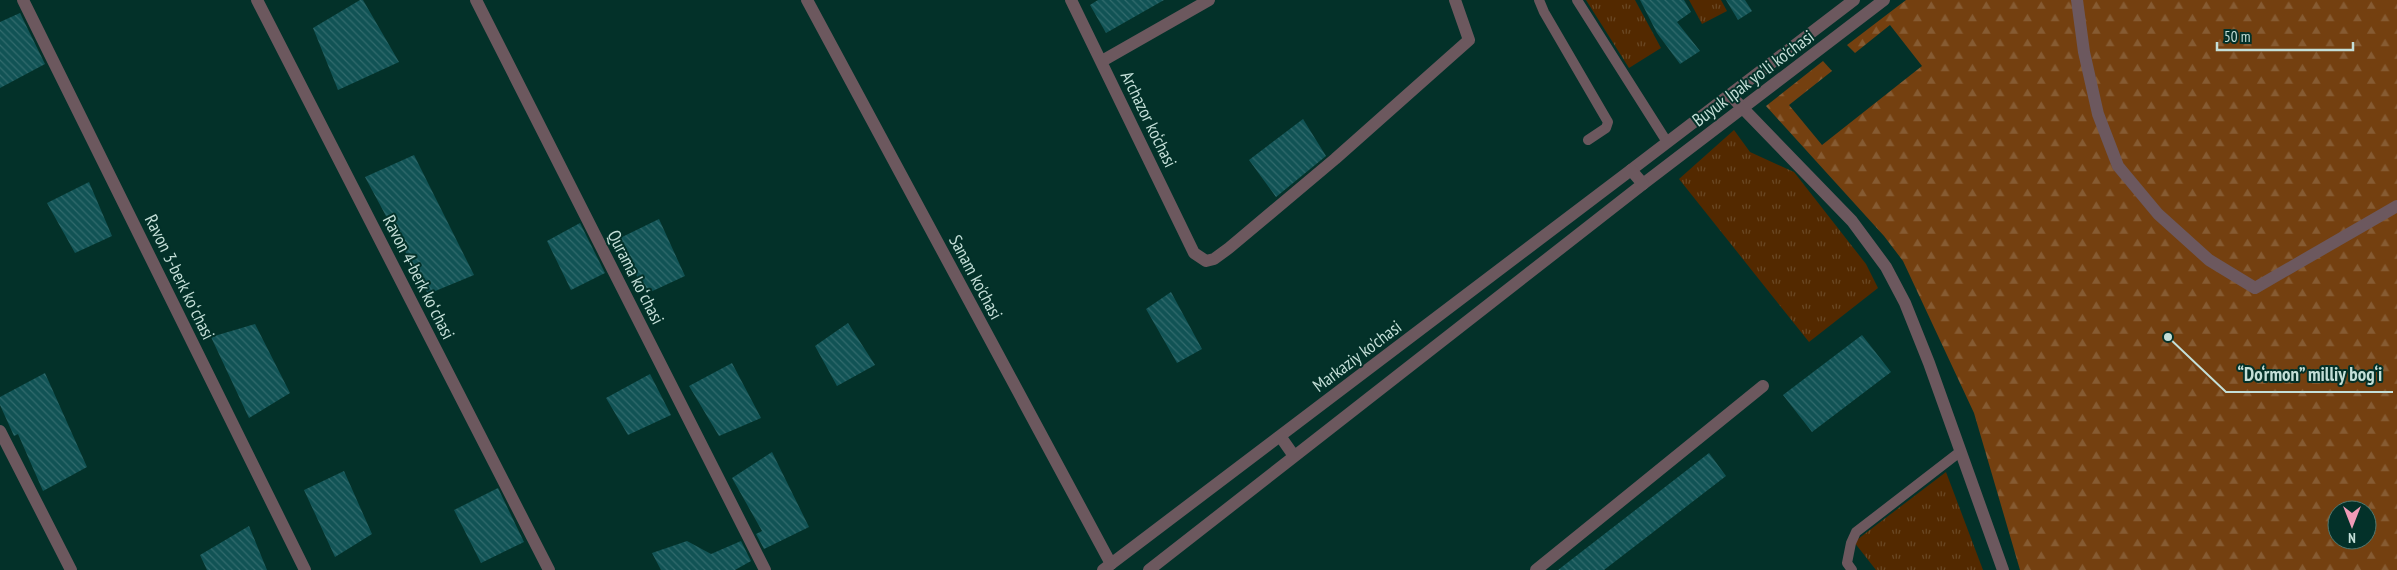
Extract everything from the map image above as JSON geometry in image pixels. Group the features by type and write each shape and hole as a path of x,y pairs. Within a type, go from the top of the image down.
{"street":[{"name":"Ravon 3-berk koʻchasi","path":"23,0 305,570"},
{"name":"Ravon 4-berk koʻchasi","path":"257,0 549,570"},
{"name":"Qurama koʻchasi","path":"476,0 765,570"},
{"name":"Sanam ko'chasi","path":"808,0 1109,568"},
{"name":"Archazor ko‘chasi","path":"1071,0 1194,253 1206,261 1214,259 1229,248 1334,159 1468,40 1455,0"},
{"path":"1102,62 1209,0"},
{"name":"Buyuk Ipak yo'li ko'chasi","path":"1631,170 1854,0"},
{"name":"Buyuk Ipak yo'li ko'chasi","path":"1643,184 1884,0"},
{"path":"2077,0 2084,52 2098,114 2118,166 2158,214 2209,260 2255,288 2397,206"},
{"path":"1730,94 1852,221 1886,267 1909,312 2003,570"},
{"name":"Markaziy ko'chasi","path":"1109,568 1631,170"},
{"path":"1149,570 1643,184 1631,170"},
{"path":"1536,570 1763,386"},
{"path":"0,431 71,570"},
{"path":"1280,436 1294,456"}],"lane":[{"path":"1539,0 1544,12 1608,122 1606,128 1588,140"},
{"path":"1577,0 1667,142"},
{"path":"1852,570 1847,563 1850,543 1856,532 1961,451"}],"green space":[{"path":"1586,0 1635,0 1661,48 1629,68"},
{"path":"1689,0 1721,0 1727,11 1702,24"},
{"path":"1906,0 2397,0 2397,570 2020,570 1974,413 1903,261 1884,236 1766,106 1823,61 1832,71 1789,105 1822,145 1922,66 1890,25 1855,53 1847,45"},
{"path":"1734,130 1750,152 1794,172 1866,264 1878,288 1809,342 1679,179"},
{"path":"1946,472 1983,570 1876,570 1854,542"}],"building":[{"path":"363,0 399,62 338,90 313,28"},
{"path":"1098,0 1164,0 1106,33 1090,5"},
{"path":"1640,0 1684,0 1691,12 1677,22 1700,51 1680,64 1657,33"},
{"path":"1726,0 1745,0 1752,11 1738,20"},
{"path":"20,13 45,64 0,88 0,22"},
{"path":"1303,119 1326,156 1276,197 1249,160"},
{"path":"414,155 474,275 428,294 365,177"},
{"path":"89,182 112,236 75,253 47,203"},
{"path":"659,219 685,276 646,294 618,239"},
{"path":"580,223 605,273 571,290 547,241"},
{"path":"1171,292 1202,349 1177,363 1146,309"},
{"path":"848,323 875,365 837,386 815,346"},
{"path":"255,324 290,393 249,418 211,337"},
{"path":"1862,335 1891,372 1812,432 1783,395"},
{"path":"732,363 761,418 719,436 689,386"},
{"path":"45,373 87,467 43,491 18,434 14,436 0,405 0,397"},
{"path":"650,374 671,415 628,435 606,398"},
{"path":"772,452 809,527 764,549 756,534 762,531 732,478"},
{"path":"1709,453 1726,476 1604,570 1558,570"},
{"path":"344,471 372,534 335,557 304,490"},
{"path":"498,488 524,542 481,563 454,510"},
{"path":"249,526 267,570 207,570 200,555"},
{"path":"687,541 711,554 741,541 751,561 735,570 661,570 652,553"}],"place":[{"name":"“Do‘rmon” milliy bog‘i","path":"2168,337"}]}
